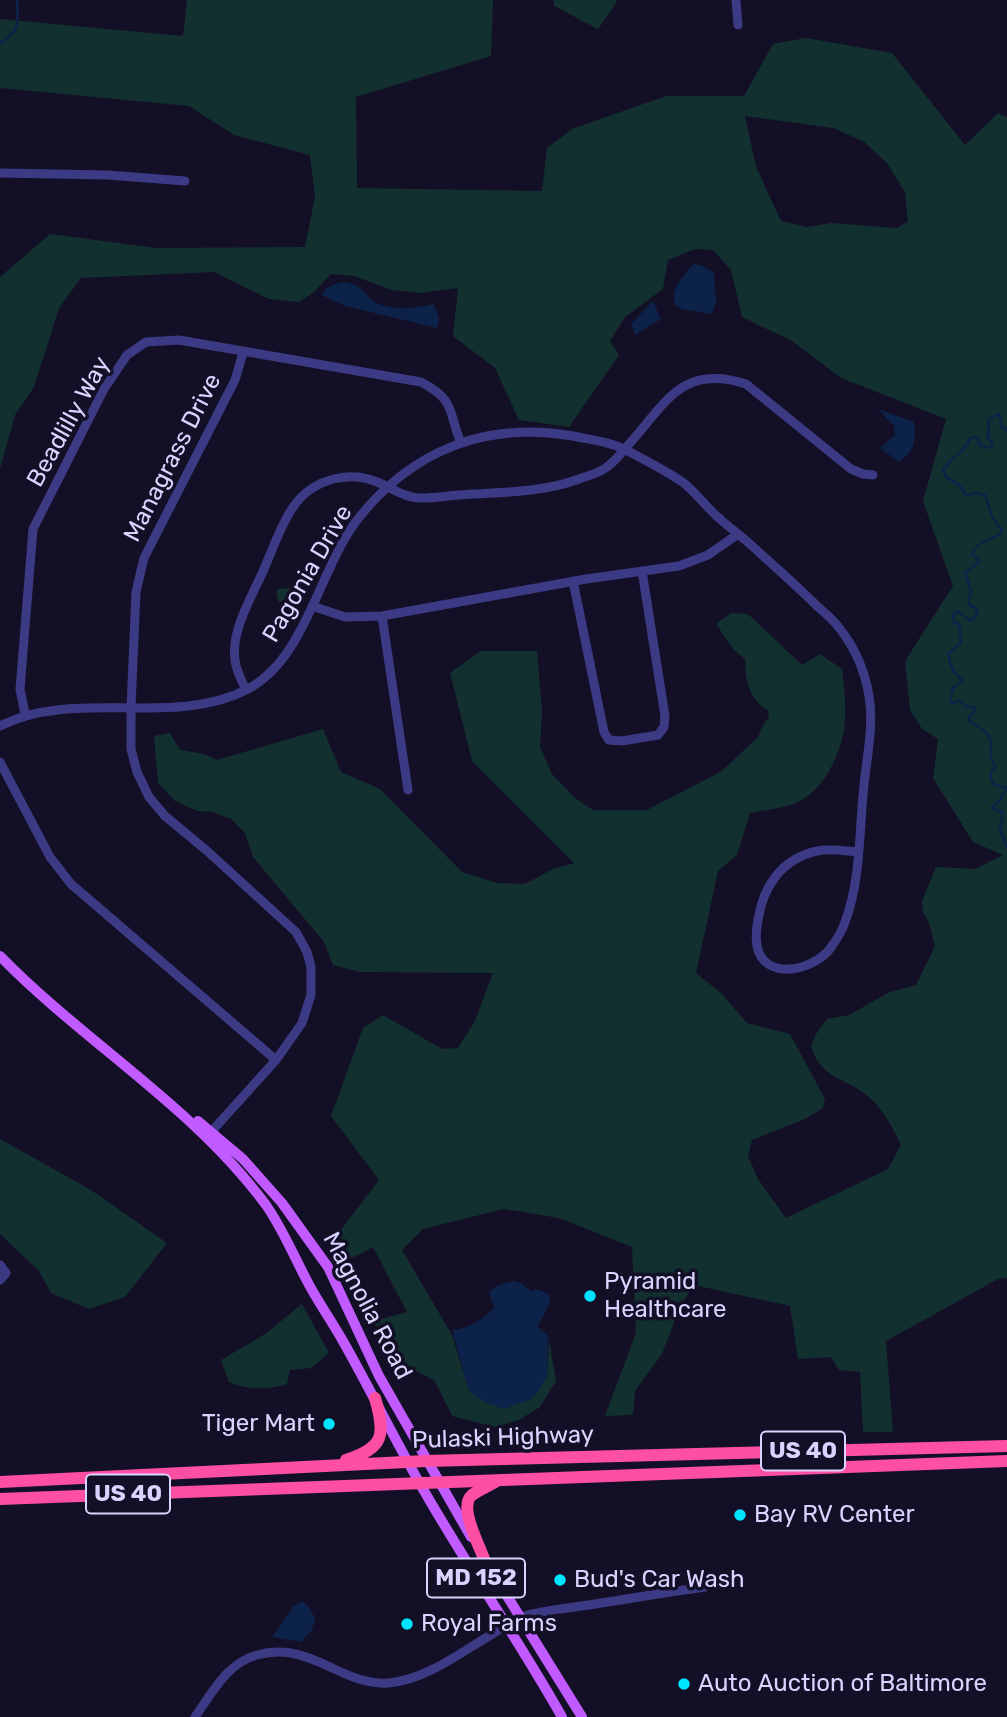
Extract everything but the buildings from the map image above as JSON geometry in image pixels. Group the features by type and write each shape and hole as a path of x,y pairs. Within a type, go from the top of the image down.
{"highway":[{"path":"313,1467 359,1456 376,1446 382,1430 375,1398"},
{"name":"Pulaski Highway","path":"0,1482 426,1461 1007,1446"},
{"path":"655,1454 657,1475"},
{"name":"Pulaski Highway","path":"0,1499 1007,1461"},
{"path":"484,1559 466,1505 473,1494 498,1480"}],"main road":[{"name":"Magnolia Road","path":"0,956 26,983 190,1121 266,1206 293,1250 307,1281 375,1398 408,1462"},
{"name":"Magnolia Road","path":"131,1072 176,1102 243,1159 282,1203 328,1267 380,1378 426,1461"},
{"name":"MD 152","path":"426,1461 582,1717"},
{"name":"MD 152","path":"408,1462 562,1717"}],"street":[{"path":"736,0 738,25"},
{"path":"0,173 108,175 185,181"},
{"name":"Beadlilly Way","path":"25,714 20,689 33,529 104,389 127,355 146,342 179,341 421,382 437,390 445,398 461,443"},
{"name":"Managrass Drive","path":"211,1132 276,1060 302,1023 311,995 312,967 296,932 165,816 149,797 137,772 131,749 131,707 136,592 144,558 235,380 243,353"},
{"path":"246,690 235,660 235,646 241,621 295,505 318,484 332,479 350,477 377,482 418,498 492,494 576,481 605,469 681,387 695,380 711,377 746,384 851,469 873,475"},
{"name":"Pagonia Drive","path":"0,726 25,714 49,710 208,703 246,690 262,680 275,667 292,643 342,542 386,487 433,455 461,443 510,432 537,431 596,440 625,449 684,484 841,629 864,673 872,718 858,852"},
{"path":"312,606 345,617 382,616 573,581 679,566 708,555 738,534"},
{"path":"573,581 604,732 609,740 622,741 658,735 664,727 666,716 642,571"},
{"path":"382,616 408,790"},
{"path":"0,762 50,857 71,884 276,1060"},
{"path":"818,850 858,852 845,926 826,954 807,965 788,971 767,963 759,952 756,939 763,898 773,876 797,859 818,850"},
{"path":"0,1265 6,1273 0,1280"},
{"path":"195,1717 232,1667 259,1654 274,1652 301,1655 365,1681 387,1683 414,1678 433,1670 521,1618 705,1587"}],"green space":[{"path":"187,0 493,0 491,56 356,97 357,188 542,191 547,148 572,129 666,96 744,96 773,44 806,38 892,53 965,145 998,113 1007,117 1007,1278 998,1279 886,1341 893,1432 863,1432 860,1372 839,1370 831,1357 798,1359 790,1306 694,1285 680,1307 662,1354 635,1391 633,1413 605,1416 636,1333 632,1247 559,1218 504,1209 423,1229 402,1250 452,1335 469,1391 547,1376 549,1339 556,1381 540,1407 519,1420 495,1427 452,1416 435,1381 393,1358 373,1321 407,1312 373,1247 346,1261 334,1239 379,1180 331,1116 363,1028 383,1015 442,1049 458,1048 475,1021 493,973 360,972 333,965 324,942 253,857 245,833 231,819 213,812 198,811 175,801 158,783 154,736 170,733 180,750 204,754 217,760 323,729 341,772 380,789 462,872 497,883 525,884 553,869 574,863 472,761 450,673 481,651 537,651 542,711 540,747 552,774 575,798 593,810 647,810 722,771 758,737 765,721 769,719 768,710 752,695 745,659 734,650 716,624 731,613 748,614 802,665 820,654 842,669 845,722 835,760 821,783 804,799 788,806 750,813 737,855 718,871 696,973 721,993 747,1023 790,1034 825,1099 823,1108 805,1119 752,1140 748,1156 758,1179 786,1218 888,1169 901,1145 888,1121 871,1099 822,1067 811,1047 816,1034 827,1019 849,1015 890,992 916,985 935,946 922,901 936,867 975,869 1003,855 973,842 933,778 938,739 922,729 910,710 905,661 953,586 923,501 946,419 841,378 792,341 742,317 731,270 713,250 695,249 668,260 663,289 625,317 610,341 619,355 569,427 519,420 495,368 453,336 458,288 420,293 392,290 354,276 331,274 314,292 299,302 269,299 214,272 81,278 59,308 34,387 15,415 0,469 0,277 50,234 156,248 305,247 315,197 310,155 234,135 189,106 0,88 0,19 183,36","holes":["745,116 833,128 863,141 887,163 905,192 908,222 896,228 831,223 807,227 781,221 756,167"]},
{"path":"553,0 617,2 598,29 554,6"},
{"path":"291,588 299,592 301,600 279,602 276,595 278,589"},
{"path":"0,1139 91,1190 167,1243 125,1297 89,1309 51,1293 39,1271 0,1234"},
{"path":"302,1304 329,1353 311,1368 290,1370 287,1384 258,1388 229,1382 221,1360 265,1334"}],"water":[{"path":"694,264 714,273 716,302 712,314 682,309 675,305 676,288"},
{"path":"344,282 356,285 372,300 391,308 434,304 439,318 437,328 345,306 322,295 328,287"},
{"path":"653,301 661,319 635,335 631,324"},
{"path":"878,409 914,422 913,445 899,462 880,448 895,435 894,426"},
{"path":"513,1281 521,1283 532,1292 535,1289 550,1296 538,1327 548,1336 547,1376 537,1393 529,1400 504,1409 486,1403 469,1391 452,1330 469,1326 485,1316 494,1308 489,1292 498,1285"},
{"path":"302,1601 315,1618 312,1630 301,1642 272,1637 293,1607"}],"waterway":[{"path":"0,43 12,34 17,25 17,0"},
{"path":"1007,430 1002,427 999,414 989,419 988,438 993,443 991,448 980,445 977,437 970,438 965,448 943,471 946,477 959,485 966,496 975,493 985,495 992,517 1001,528 1001,533 980,544 973,551 973,556 979,559 979,562 965,573 971,591 968,601 970,606 978,611 972,621 956,611 953,616 954,623 959,624 961,643 949,653 949,657 957,676 963,681 953,688 950,701 954,703 960,700 966,707 975,708 969,717 970,721 986,733 991,743 991,758 996,767 991,772 991,780 995,785 1007,788 991,808 1003,812 1000,830 1007,847"}],"place":[{"name":"Pyramid Healthcare","path":"590,1296"},
{"name":"Tiger Mart","path":"329,1424"},
{"name":"Bay RV Center","path":"740,1515"},
{"name":"Bud's Car Wash","path":"560,1580"},
{"name":"Royal Farms","path":"407,1624"},
{"name":"Auto Auction of Baltimore","path":"684,1684"}]}
